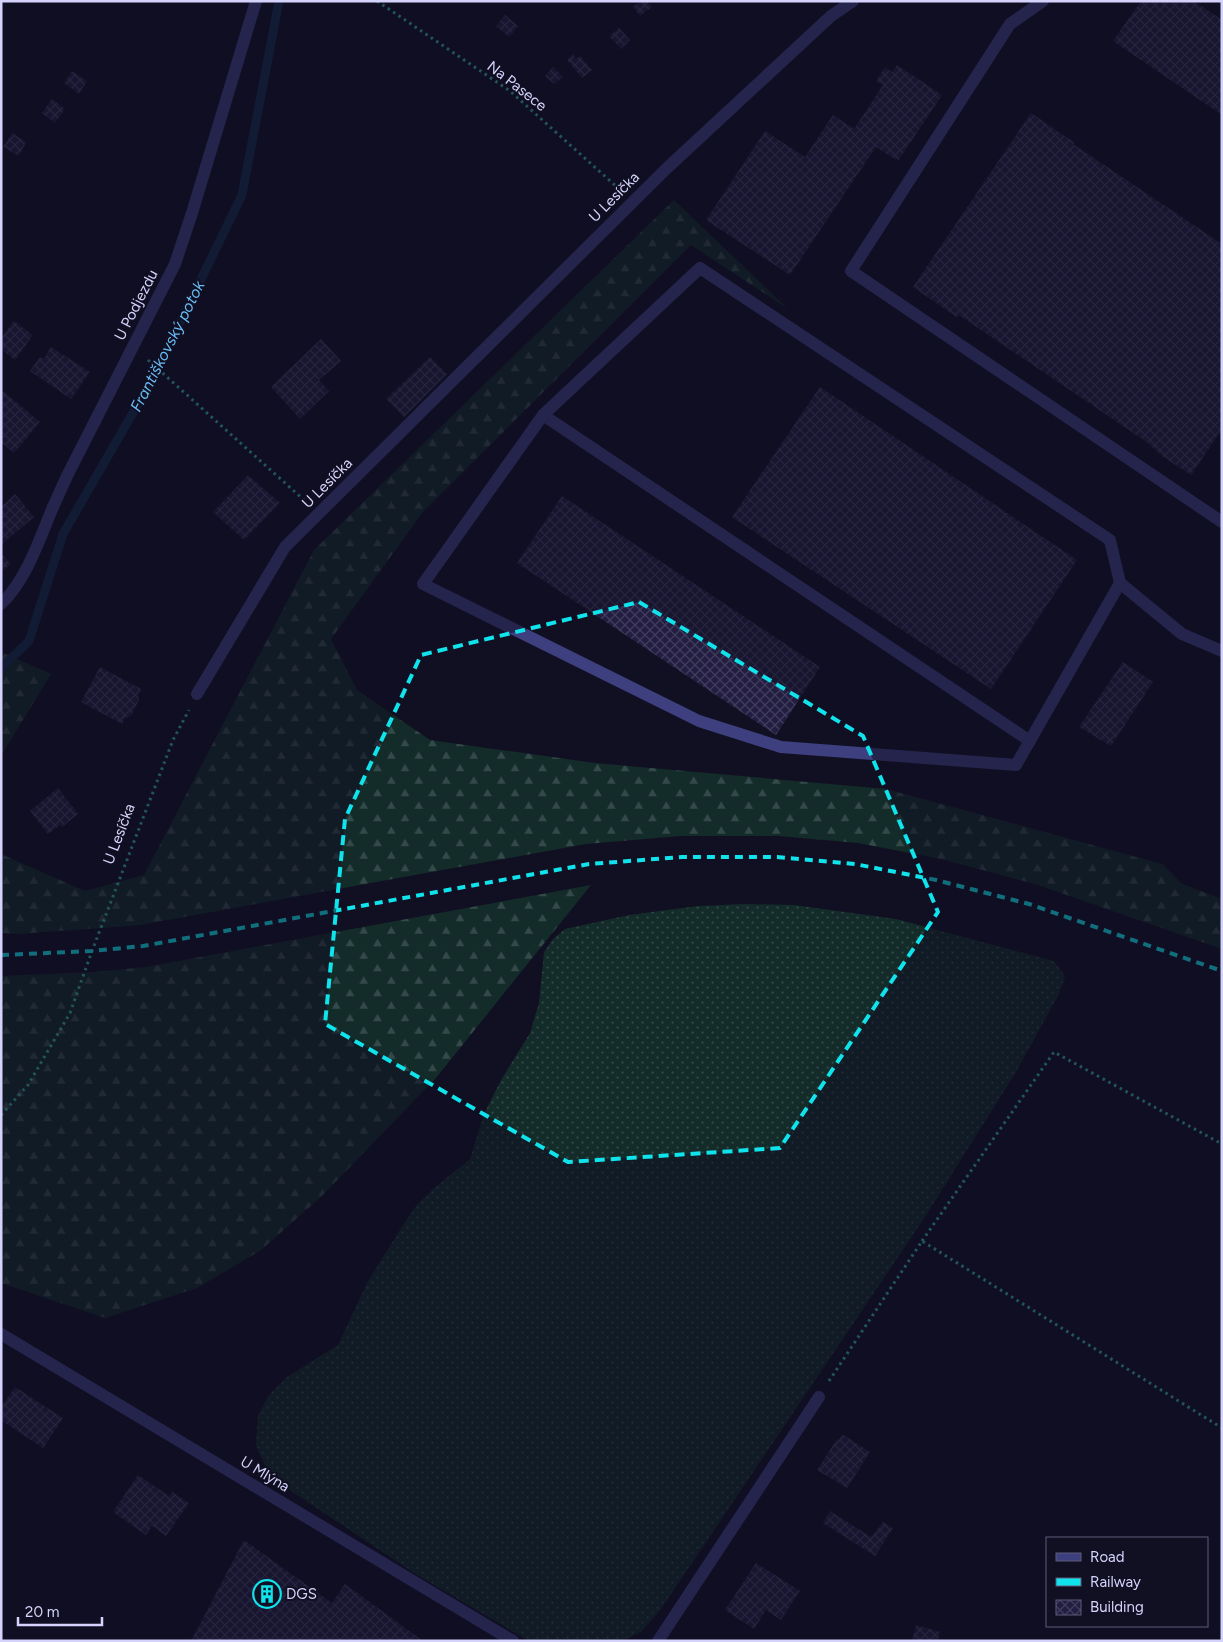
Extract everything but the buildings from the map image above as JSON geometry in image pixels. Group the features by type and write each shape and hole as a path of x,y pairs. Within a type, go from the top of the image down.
{"street":[{"name":"U Podjezdu","path":"1,604 10,595 32,556 67,476 175,264 256,1"},
{"name":"U Lesíčka","path":"197,694 285,547 666,169 831,16 853,1"},
{"path":"1043,1 1010,24 851,271 1222,522"},
{"path":"1120,583 1016,765 781,747 700,721 423,584 543,415 700,268 1110,540 1120,583 1182,634 1222,651"},
{"path":"543,415 1030,742"},
{"name":"U Mlýna","path":"1,1334 513,1641"},
{"path":"658,1641 819,1397"}],"path":[{"name":"Na Pasece","path":"377,1 510,91 633,202"},
{"path":"164,374 319,514"},
{"name":"U Lesíčka","path":"1,1115 28,1084 70,1013 173,740 197,694"},
{"path":"819,1397 922,1241 1054,1052 1222,1144"},
{"path":"922,1241 1222,1428"}],"highlighted area":[{"path":"639,602 863,736 938,912 780,1148 568,1162 325,1024 345,819 421,655"}],"green space":[{"path":"674,200 788,309 691,245 423,512 331,639 357,690 430,740 595,763 886,789 1162,864 1182,884 1222,899 1222,949 1035,884 941,859 858,843 778,836 681,836 586,844 140,925 19,934 1,933 1,854 85,891 144,875 314,550"},
{"path":"1,652 51,674 1,756"},
{"path":"591,885 436,1078 322,1196 260,1251 197,1288 105,1318 1,1283 1,976 93,972 146,967"},
{"path":"744,904 794,905 896,919 1054,961 1065,976 1059,994 1016,1072 925,1217 661,1609 641,1632 622,1641 529,1641 417,1575 270,1477 256,1445 258,1415 270,1394 287,1377 338,1345 367,1283 416,1206 433,1189 470,1159 484,1114 501,1080 530,1033 539,1003 544,952 553,939 565,929 629,915 698,906"}],"waterway":[{"name":"Františkovský potok","path":"1,668 29,641 63,534 153,378 242,195 279,1"}],"railway":[{"path":"1,955 92,951 143,946 589,864 682,857 777,857 855,864 936,880 1029,904 1222,971"}],"place":[{"name":"DGS","path":"267,1594"}]}
